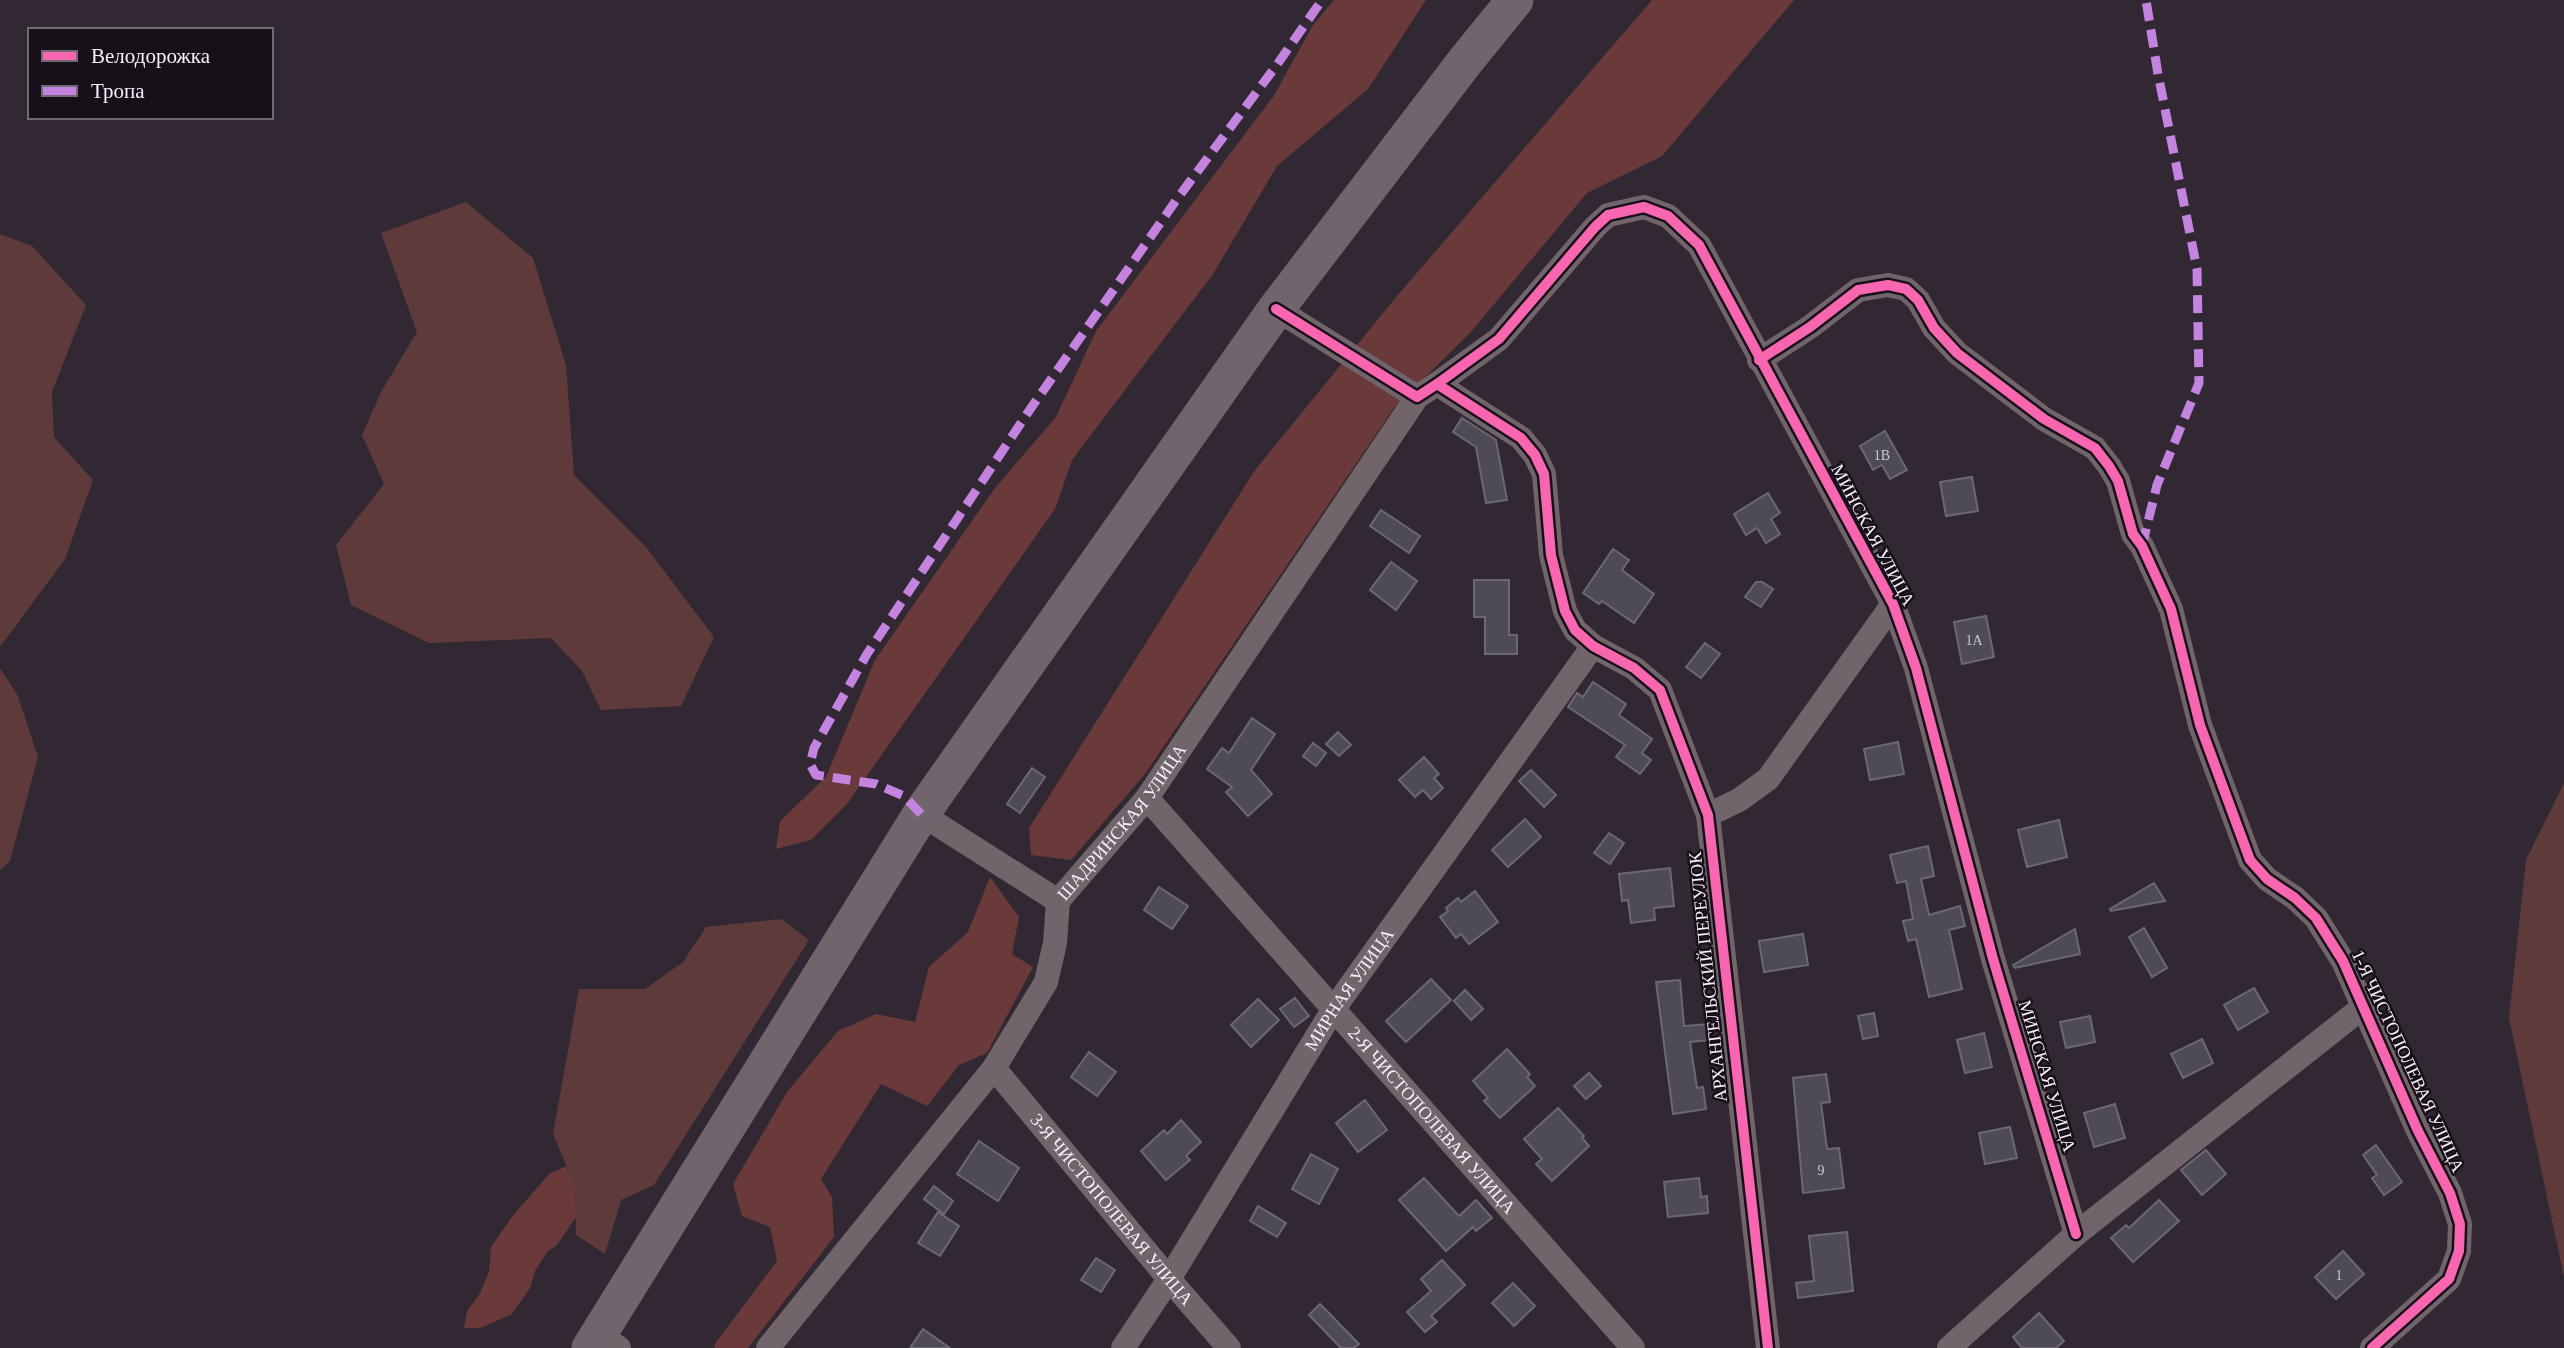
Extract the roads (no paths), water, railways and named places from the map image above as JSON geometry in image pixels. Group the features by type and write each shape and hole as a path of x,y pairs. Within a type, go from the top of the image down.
{"main road":[{"path":"603,1343 920,814 1276,309 1514,0"}],"street":[{"name":"МИНСКАЯ УЛИЦА","path":"1427,390 1499,339 1608,215 1644,207 1668,216 1699,245 1893,604 1916,668 1993,959 2077,1234"},
{"name":"1-Я ЧИСТОПОЛЕВАЯ УЛИЦА","path":"1759,360 1810,327 1858,290 1888,285 1906,289 1918,300 1934,328 1957,354 2044,419 2095,448 2118,481 2133,534 2142,546 2171,608 2200,725 2250,860 2267,879 2295,898 2316,918 2343,961 2418,1131 2451,1193 2460,1224 2459,1251 2449,1279 2372,1348"},
{"name":"АРХАНГЕЛЬСКИЙ ПЕРЕУЛОК","path":"1276,309 1521,438 1535,455 1544,474 1551,555 1565,611 1575,630 1593,646 1634,668 1660,690 1708,815 1768,1348"},
{"name":"ШАДРИНСКАЯ УЛИЦА","path":"768,1348 994,1068 1046,982 1055,943 1058,901 1147,798 1427,390"},
{"path":"1708,815 1739,800 1769,779 1893,604"},
{"name":"МИРНАЯ УЛИЦА","path":"1123,1348 1169,1279 1333,1010 1593,646"},
{"name":"2-Я ЧИСТОПОЛЕВАЯ УЛИЦА","path":"1147,798 1633,1348"},
{"path":"920,814 1058,901"},
{"path":"1949,1348 2077,1234 2363,1007"},
{"name":"3-Я ЧИСТОПОЛЕВАЯ УЛИЦА","path":"994,1068 1229,1348"}]}
